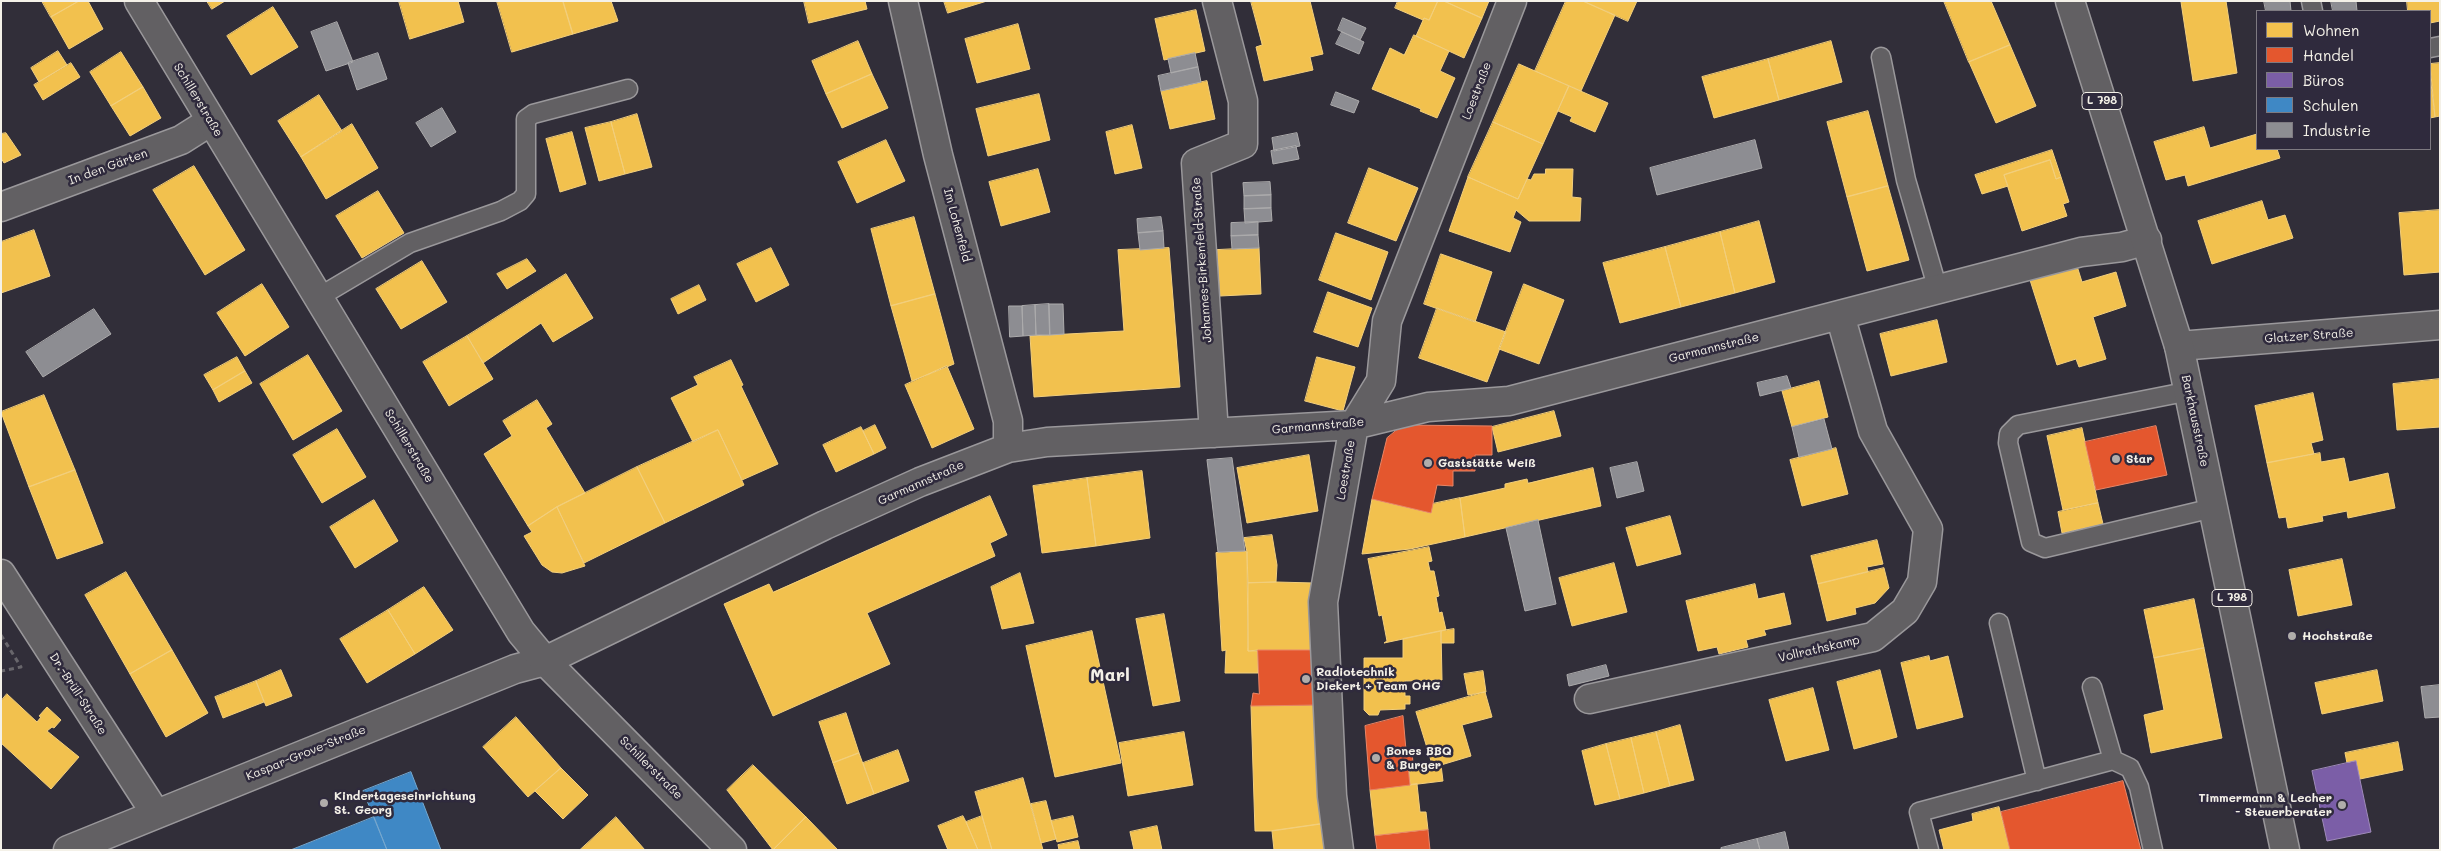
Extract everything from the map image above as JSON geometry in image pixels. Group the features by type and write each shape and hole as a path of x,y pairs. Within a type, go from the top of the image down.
{"street":[{"name":"Schillerstraße","path":"139,1 513,620 546,661 732,850"},
{"name":"Im Lohenfeld","path":"903,1 938,155 1008,420 1008,448"},
{"name":"Johannes-Birkenfeld-Straße","path":"1214,433 1196,163 1243,144 1243,101 1217,1"},
{"name":"Loestraße","path":"1339,850 1332,796 1323,602 1354,425 1381,381 1387,321 1512,1"},
{"name":"Barkhausstraße","path":"2070,1 2179,346 2190,391 2285,850"},
{"name":"In den Gärten","path":"1,206 181,140 211,121"},
{"name":"Garmannstraße","path":"546,661 825,525 929,478 1008,448 1047,442 1354,425 1428,407 1509,401 2081,252 2122,247 2147,240"},
{"name":"Vollrathskamp","path":"1590,700 1873,637 1905,611 1922,582 1928,529 1873,431 1840,315"},
{"name":"Glatzer Straße","path":"2179,346 2440,325"},
{"name":"Dr.-Brüll-Straße","path":"1,574 156,814"},
{"name":"Kaspar-Grove-Straße","path":"68,850 515,669 546,661"}],"lane":[{"path":"1881,57 1906,180 1938,290"},
{"path":"319,297 410,243 512,206 526,194 526,120 533,114 628,89"},
{"path":"2190,391 2018,425 2009,434 2008,443 2031,542 2038,546 2046,548 2084,540 2213,508"},
{"path":"2000,623 2037,781"},
{"path":"2092,687 2113,760"},
{"path":"1929,850 1919,812 2113,760 2130,768 2139,787 2153,850"}],"path":[{"path":"1,635 21,667 1,672"}],"building: Wohnen":[{"path":"42,1 79,1 51,17"},
{"path":"79,1 88,1 103,29 69,49 51,17"},
{"path":"207,1 225,1 212,9"},
{"path":"399,1 458,1 464,22 410,39"},
{"path":"497,1 563,1 573,34 512,52"},
{"path":"563,1 611,1 618,21 573,34"},
{"path":"804,1 865,1 867,9 809,23"},
{"path":"944,1 987,1 948,13"},
{"path":"1251,1 1310,1 1323,54 1310,57 1313,70 1264,81 1256,47 1262,45"},
{"path":"1398,1 1438,1 1429,20 1424,18 1423,20 1395,8"},
{"path":"1438,1 1444,1 1482,18 1464,58 1416,36 1424,18 1429,20"},
{"path":"1444,1 1489,1 1482,18"},
{"path":"1566,1 1583,1 1615,15 1581,91 1535,71"},
{"path":"1583,1 1637,1 1628,21"},
{"path":"1944,1 1991,1 2010,45 1969,62"},
{"path":"2226,1 2237,73 2193,81 2181,2"},
{"path":"2407,1 2440,1 2440,21 2431,23 2431,10 2408,10"},
{"path":"273,7 298,47 251,75 227,36"},
{"path":"1196,10 1205,51 1164,60 1155,19"},
{"path":"1018,24 1030,69 977,83 965,39"},
{"path":"1414,35 1449,51 1440,71 1455,78 1437,118 1420,111 1421,109 1372,89 1390,48 1404,55"},
{"path":"858,41 872,74 826,94 812,61"},
{"path":"1831,41 1842,82 1779,100 1768,59"},
{"path":"2010,45 2036,106 1996,123 1969,62"},
{"path":"58,51 67,65 39,82 31,68"},
{"path":"121,52 143,87 111,106 90,72"},
{"path":"1768,59 1779,100 1714,118 1702,77"},
{"path":"71,63 80,77 43,100 34,85"},
{"path":"2440,63 2440,116 2435,117 2431,75 2431,64"},
{"path":"1519,64 1569,86 1543,144 1493,122"},
{"path":"872,74 888,108 842,128 826,94"},
{"path":"1207,81 1215,119 1170,129 1161,91"},
{"path":"2431,83 2435,117 2431,118"},
{"path":"1569,86 1608,103 1595,132 1570,121 1572,117 1558,111"},
{"path":"143,87 161,118 130,136 111,106"},
{"path":"1039,94 1050,140 988,156 976,109"},
{"path":"319,95 342,131 301,157 278,121"},
{"path":"1868,111 1888,186 1847,197 1827,122"},
{"path":"637,114 652,167 625,174 611,122"},
{"path":"611,122 625,174 599,181 585,128"},
{"path":"1493,122 1543,144 1518,199 1468,177"},
{"path":"352,124 378,168 326,199 301,157"},
{"path":"1132,125 1142,168 1115,174 1106,132"},
{"path":"2204,127 2210,148 2256,134 2256,150 2277,150 2280,158 2188,186 2185,175 2166,180 2154,142"},
{"path":"572,132 586,184 560,192 546,139"},
{"path":"6,133 21,155 4,163 1,158 1,134"},
{"path":"886,140 905,181 857,203 838,162"},
{"path":"2052,150 2061,177 2056,179 2050,160 2004,175 2008,186 1982,194 1975,175"},
{"path":"2050,160 2056,179 2061,177 2069,202 2063,204 2067,216 2022,231 2004,175"},
{"path":"194,166 245,250 205,275 153,190"},
{"path":"1369,168 1418,188 1396,241 1348,223"},
{"path":"1038,169 1050,212 1001,226 989,182"},
{"path":"1546,169 1573,169 1572,197 1581,198 1580,221 1529,221 1516,210 1513,218 1521,222 1510,252 1449,231 1468,177 1518,199 1527,179 1531,180 1534,174 1545,174"},
{"path":"1888,186 1909,260 1867,271 1847,197"},
{"path":"378,191 404,233 362,258 336,216"},
{"path":"2262,201 2268,220 2285,215 2293,238 2212,264 2198,221"},
{"path":"2440,210 2440,272 2404,275 2399,213"},
{"path":"914,217 935,294 891,306 871,229"},
{"path":"1759,221 1775,282 1735,293 1720,232"},
{"path":"34,230 50,276 1,293 1,242"},
{"path":"1720,232 1735,293 1681,307 1665,247"},
{"path":"1336,233 1388,252 1371,300 1319,280"},
{"path":"1665,247 1681,307 1620,323 1603,263"},
{"path":"771,248 789,285 756,302 737,264"},
{"path":"1169,248 1180,387 1034,397 1030,336 1124,331 1118,250"},
{"path":"1259,248 1261,294 1220,296 1217,250"},
{"path":"1441,254 1492,272 1475,322 1424,304"},
{"path":"527,259 536,271 507,289 497,274"},
{"path":"422,261 447,302 401,329 376,289"},
{"path":"2077,266 2082,282 2116,272 2126,306 2093,317 2106,359 2079,367 2076,359 2057,365 2030,280"},
{"path":"566,274 593,318 553,342 541,323 483,363 467,336"},
{"path":"262,284 289,327 245,356 217,313"},
{"path":"1524,284 1564,300 1539,364 1499,349"},
{"path":"699,285 706,300 678,314 671,299"},
{"path":"1328,292 1372,308 1358,347 1314,332"},
{"path":"935,294 954,364 912,381 891,306"},
{"path":"1437,308 1506,332 1487,382 1419,358"},
{"path":"1937,320 1947,362 1891,376 1880,334"},
{"path":"467,336 493,379 449,406 423,362"},
{"path":"308,355 342,411 293,440 260,384"},
{"path":"237,357 245,371 213,390 204,375"},
{"path":"1317,357 1355,367 1343,411 1305,401"},
{"path":"731,360 743,385 741,386 778,464 742,480 718,430 693,442 671,398 698,385 694,377"},
{"path":"947,366 974,429 932,448 905,385"},
{"path":"245,371 252,383 219,402 213,390"},
{"path":"2440,379 2440,427 2397,430 2393,384"},
{"path":"1819,381 1828,417 1792,427 1782,391"},
{"path":"2313,393 2323,440 2311,443 2314,454 2267,463 2255,406"},
{"path":"44,395 75,470 29,487 1,412"},
{"path":"537,400 552,424 546,428 585,493 557,507 528,526 484,454 512,436 503,421"},
{"path":"1554,411 1561,436 1498,452 1492,427"},
{"path":"875,425 886,448 874,454 863,431"},
{"path":"861,427 874,454 836,472 823,445"},
{"path":"2082,428 2098,503 2063,510 2047,436"},
{"path":"337,429 366,477 322,503 293,455"},
{"path":"718,430 744,485 665,523 637,467"},
{"path":"1836,448 1848,494 1802,506 1790,460"},
{"path":"2320,453 2321,462 2344,458 2349,482 2388,473 2395,508 2348,518 2347,511 2322,516 2323,521 2288,528 2286,517 2279,518 2267,463"},
{"path":"1309,455 1318,511 1247,523 1237,468"},
{"path":"637,467 665,523 584,563 557,507"},
{"path":"1593,468 1601,506 1465,537 1460,498 1505,488 1505,484 1527,479 1528,483"},
{"path":"75,470 103,543 57,559 29,487"},
{"path":"1142,471 1150,538 1096,546 1087,478"},
{"path":"1087,478 1096,546 1042,553 1033,486"},
{"path":"990,496 1007,535 990,543 995,556 867,613 890,664 773,716 724,604 769,584 773,592"},
{"path":"1460,498 1465,537 1410,549 1362,554 1372,499 1431,513 1432,504"},
{"path":"374,500 398,541 355,568 330,527"},
{"path":"2098,503 2103,524 2062,533 2058,512"},
{"path":"557,507 585,566 562,573 552,572 542,565 524,536 532,532 528,526"},
{"path":"1670,516 1681,554 1637,566 1626,528"},
{"path":"1272,535 1277,565 1276,582 1248,583 1247,552 1244,538"},
{"path":"1877,540 1883,564 1867,567 1868,572 1818,584 1811,556"},
{"path":"1429,547 1432,561 1428,562 1430,571 1434,571 1439,596 1436,597 1439,613 1442,612 1446,630 1384,643 1387,641 1382,615 1379,616 1368,559"},
{"path":"1247,552 1248,651 1258,650 1258,673 1225,673 1226,650 1222,651 1216,553"},
{"path":"2342,559 2352,605 2298,616 2289,570"},
{"path":"1614,563 1627,612 1572,626 1559,578"},
{"path":"1884,568 1889,588 1875,603 1855,608 1856,614 1827,621 1818,584"},
{"path":"126,572 172,650 130,674 85,595"},
{"path":"1020,573 1034,623 1002,629 991,587"},
{"path":"1248,583 1314,583 1316,650 1248,651"},
{"path":"1755,584 1758,599 1784,593 1791,624 1764,630 1766,635 1746,640 1748,647 1719,654 1717,647 1698,651 1686,601"},
{"path":"424,587 453,630 415,654 388,610"},
{"path":"2194,599 2204,648 2154,658 2144,610"},
{"path":"388,610 415,654 367,683 340,639"},
{"path":"1164,614 1180,701 1153,706 1136,619"},
{"path":"1454,629 1454,643 1441,643 1441,631"},
{"path":"1092,631 1121,763 1055,777 1026,646"},
{"path":"1441,631 1442,680 1405,681 1405,696 1410,696 1410,704 1405,704 1405,709 1380,710 1378,715 1369,715 1364,710 1364,658 1403,658 1403,639"},
{"path":"2204,648 2222,738 2151,753 2144,715 2164,710 2154,658"},
{"path":"172,650 208,713 166,737 130,674"},
{"path":"1929,656 1930,661 1948,656 1963,717 1917,729 1901,663"},
{"path":"281,670 292,696 266,706 256,681"},
{"path":"1880,670 1897,737 1854,749 1837,682"},
{"path":"2377,670 2383,701 2322,714 2315,683"},
{"path":"1483,671 1486,692 1468,695 1464,674"},
{"path":"256,681 264,702 223,718 215,697"},
{"path":"1813,688 1829,750 1786,761 1769,700"},
{"path":"1485,692 1492,717 1462,725 1471,756 1441,765 1443,781 1410,785 1409,772 1418,766 1432,764 1416,712"},
{"path":"7,694 37,722 41,717 39,716 47,707 61,720 54,728 52,727 47,731 79,757 51,789 1,743 1,701"},
{"path":"1318,705 1321,824 1272,831 1255,831 1251,706"},
{"path":"846,713 859,753 833,763 819,722"},
{"path":"516,717 561,768 528,797 483,747"},
{"path":"1680,725 1694,780 1670,786 1656,732"},
{"path":"1184,732 1193,785 1128,796 1119,743"},
{"path":"1656,732 1670,786 1644,793 1631,738"},
{"path":"1631,738 1644,793 1620,799 1606,744"},
{"path":"2398,742 2403,770 2360,779 2356,761 2347,763 2345,753"},
{"path":"1606,744 1620,799 1595,805 1582,751"},
{"path":"898,750 909,781 874,794 863,763"},
{"path":"859,753 874,794 847,804 833,763"},
{"path":"753,765 806,817 773,850 727,790"},
{"path":"561,768 588,795 563,819 535,791"},
{"path":"1023,778 1043,850 992,850 975,792"},
{"path":"1417,784 1420,812 1426,812 1428,830 1375,836 1370,790"},
{"path":"1046,801 1056,839 1041,843 1031,804"},
{"path":"1999,807 2010,850 1944,850 1939,830 1973,821 1972,814"},
{"path":"963,816 978,850 948,850 938,826"},
{"path":"982,816 992,850 978,850 966,822"},
{"path":"1073,816 1078,837 1057,842 1051,821"},
{"path":"616,817 645,850 580,850"},
{"path":"806,817 838,850 773,850"},
{"path":"1321,824 1325,850 1274,850 1272,831"},
{"path":"1157,826 1162,850 1134,850 1130,832"},
{"path":"1078,841 1080,850 1059,850 1058,845"}],"building: Handel":[{"name":"Gaststätte Weiß","path":"1403,425 1492,426 1492,455 1475,455 1475,471 1453,471 1453,486 1437,485 1431,513 1372,499 1387,438"},
{"path":"2156,426 2167,475 2096,490 2085,442"},
{"path":"1258,650 1316,650 1318,705 1251,706 1253,693 1259,694"},
{"path":"1403,716 1406,750 1412,750 1413,764 1408,767 1410,785 1370,790 1365,726"},
{"path":"2123,781 2141,850 2010,850 2001,812"},
{"path":"1428,830 1430,850 1377,850 1375,836"}],"building: Büros":[{"name":"Timmermann & Lecher - Steuerberater","path":"2356,761 2371,832 2327,841 2312,771"}],"building: Schulen":[{"path":"411,772 441,850 387,850 363,791"},
{"path":"374,817 387,850 291,850"}],"building: Industrie":[{"path":"2264,1 2290,1 2291,10 2266,10"},
{"path":"2331,1 2356,1 2357,10 2333,10"},
{"path":"1343,18 1366,28 1360,40 1338,30"},
{"path":"337,22 353,62 326,71 311,32"},
{"path":"1342,32 1364,42 1359,54 1336,44"},
{"path":"378,53 387,79 357,90 348,63"},
{"path":"1195,53 1198,67 1171,73 1168,59"},
{"path":"1198,67 1201,82 1161,91 1158,76"},
{"path":"1336,92 1359,101 1354,113 1331,105"},
{"path":"442,108 456,132 431,147 416,123"},
{"path":"1297,133 1300,146 1274,151 1272,138"},
{"path":"1755,140 1762,168 1657,195 1650,168"},
{"path":"1296,146 1299,159 1273,164 1271,151"},
{"path":"1270,182 1271,195 1244,196 1243,183"},
{"path":"1271,195 1271,208 1244,209 1244,196"},
{"path":"1271,208 1272,221 1245,223 1244,209"},
{"path":"1161,217 1163,231 1138,233 1137,219"},
{"path":"1258,222 1258,235 1231,236 1231,223"},
{"path":"1163,231 1164,248 1140,250 1138,233"},
{"path":"1258,235 1259,248 1232,249 1231,236"},
{"path":"1049,304 1063,304 1064,334 1050,335"},
{"path":"1049,304 1050,335 1036,335 1035,305"},
{"path":"1035,305 1036,335 1023,336 1022,306"},
{"path":"1009,306 1022,306 1023,336 1010,337"},
{"path":"94,309 111,334 43,377 26,352"},
{"path":"1787,376 1791,388 1760,396 1757,383"},
{"path":"1824,419 1832,449 1799,457 1792,427"},
{"path":"1232,458 1245,551 1218,552 1207,460"},
{"path":"1637,462 1644,491 1617,498 1610,468"},
{"path":"1538,520 1556,604 1525,611 1506,528"},
{"path":"1606,665 1609,676 1569,686 1567,675"},
{"path":"2440,685 2440,717 2425,718 2421,687"},
{"path":"1785,832 1789,850 1760,850 1757,839"},
{"path":"1757,839 1760,850 1721,850 1721,848"}],"place":[{"name":"Star","path":"2116,459"},
{"name":"Gaststätte Weiß","path":"1428,463"},
{"name":"Hochstraße","path":"2292,636"},
{"name":"Radiotechnik Diekert + Team OHG","path":"1306,679"},
{"name":"Bones BBQ & Burger","path":"1376,758"},
{"name":"Kindertageseinrichtung St. Georg","path":"324,803"},
{"name":"Timmermann & Lecher - Steuerberater","path":"2342,805"}],"district":[{"name":"Marl","path":"1110,675"}]}
